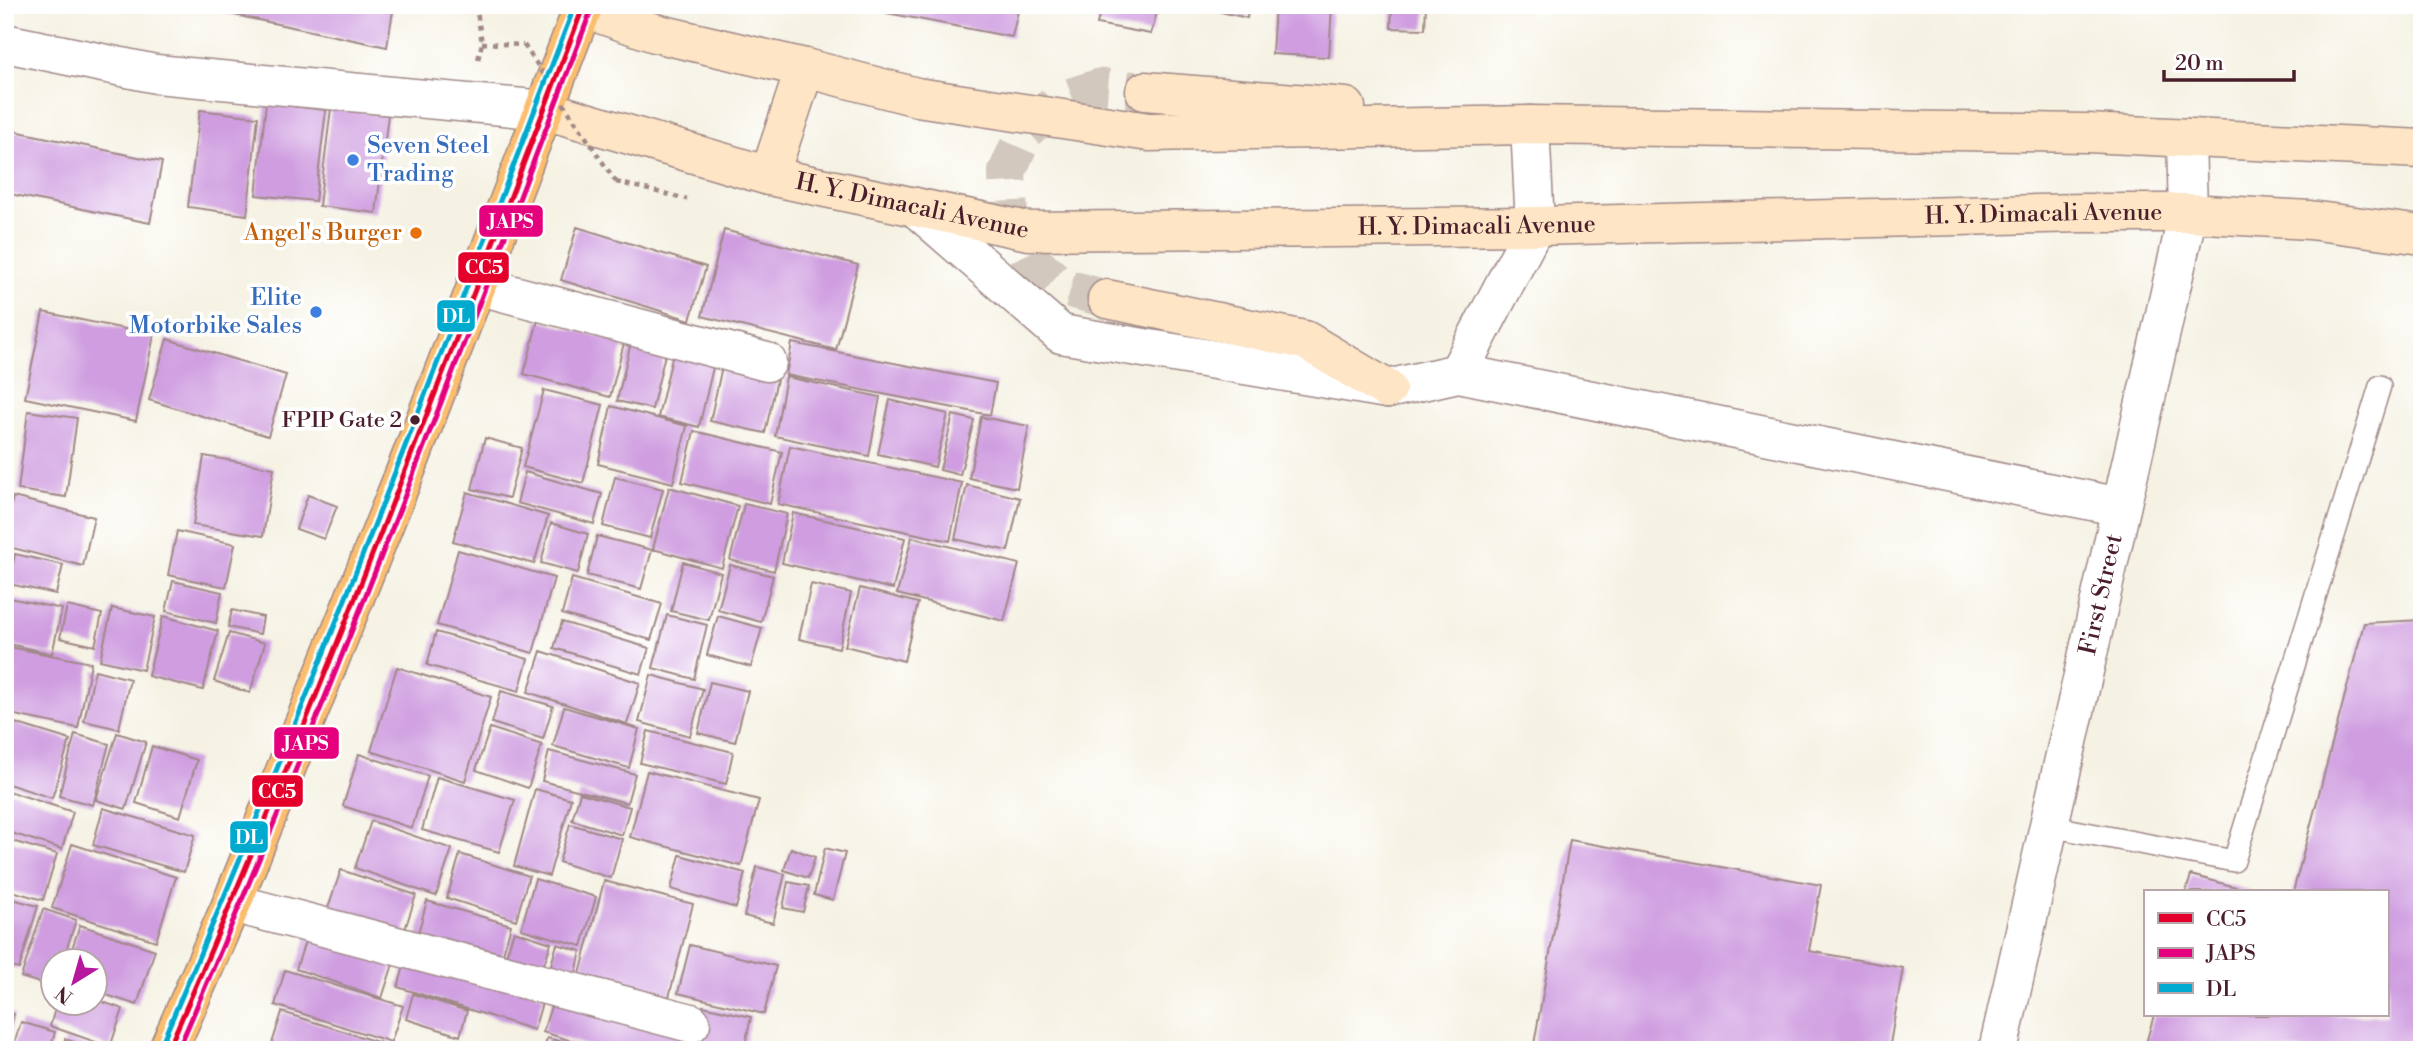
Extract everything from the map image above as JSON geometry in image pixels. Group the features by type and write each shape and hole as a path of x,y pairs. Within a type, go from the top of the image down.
{"highway":[{"path":"168,1050 232,903 408,465 545,110 580,6"}],"street":[{"path":"580,6 655,33 916,97 1149,132 1530,125 2087,133 2422,149"},
{"path":"5,43 156,74 545,110"},
{"path":"769,176 806,68"},
{"path":"1145,91 1347,107 1415,129"},
{"name":"H. Y. Dimacali Avenue","path":"545,110 769,176 1028,231 1535,226 2082,213 2188,213 2310,220 2422,235"},
{"path":"1458,373 1535,226 1530,125"},
{"name":"First Street","path":"1998,1050 2188,213 2186,138"},
{"path":"915,206 1061,334 1387,389 1458,373 2121,507"},
{"path":"476,285 767,362"},
{"path":"1107,299 1305,340 1387,389"},
{"path":"232,903 691,1023"}],"lane":[{"path":"2049,826 2234,861 2380,386"}],"path":[{"path":"469,103 482,43 476,5"},
{"path":"482,43 524,45 616,182 687,199"}],"building":[{"path":"187,5 394,5 387,47"},
{"path":"889,5 1012,5 1018,11 1012,37 887,13"},
{"path":"1102,5 1159,5 1151,34 1097,24"},
{"path":"1191,5 1249,5 1247,18"},
{"path":"1275,5 1332,5 1329,57 1272,54"},
{"path":"1392,5 1426,5 1425,29 1391,28"},
{"path":"266,103 326,110 315,201 256,195"},
{"name":"Seven Steel Trading","path":"331,108 388,115 376,213 319,206"},
{"path":"200,110 258,117 247,215 188,207"},
{"path":"5,129 162,162 150,223 5,193"},
{"path":"577,227 706,267 690,320 561,280"},
{"path":"724,230 858,265 836,350 702,316"},
{"path":"43,312 154,335 136,421 25,398"},
{"path":"538,320 624,343 610,397 524,374"},
{"path":"632,338 667,346 652,409 617,401"},
{"path":"167,339 286,375 268,436 149,400"},
{"path":"792,343 996,383 990,415 786,375"},
{"path":"674,349 715,359 699,427 658,417"},
{"path":"723,362 778,375 765,433 710,421"},
{"path":"786,377 880,397 869,456 775,436"},
{"path":"544,390 603,405 583,483 523,467"},
{"path":"890,400 948,414 935,467 878,454"},
{"path":"611,406 687,426 673,483 598,464"},
{"path":"28,411 77,418 66,497 18,490"},
{"path":"953,415 974,420 960,475 940,470"},
{"path":"981,417 1029,426 1017,488 969,478"},
{"path":"694,431 782,452 770,504 682,482"},
{"path":"485,438 522,448 509,498 472,489"},
{"path":"790,446 962,483 950,541 778,504"},
{"path":"204,456 274,468 263,536 193,525"},
{"path":"525,472 602,494 594,524 517,503"},
{"path":"615,477 663,489 650,538 603,526"},
{"path":"967,485 1020,498 1008,551 955,539"},
{"path":"669,487 738,506 722,568 653,549"},
{"path":"467,492 548,516 534,564 453,541"},
{"path":"308,495 337,506 324,539 296,529"},
{"path":"13,497 94,517 83,566 5,546 5,529"},
{"path":"744,504 787,514 774,571 730,560"},
{"path":"793,513 905,538 893,589 782,563"},
{"path":"551,523 588,534 578,573 541,563"},
{"path":"177,531 235,544 226,587 168,575"},
{"path":"597,536 652,550 641,589 587,575"},
{"path":"912,537 1019,564 1004,621 897,594"},
{"path":"458,550 554,578 533,653 437,625"},
{"path":"15,554 63,565 56,594 9,584"},
{"path":"683,562 721,573 709,620 671,611"},
{"path":"730,565 773,576 761,622 718,610"},
{"path":"572,578 662,604 651,640 562,614"},
{"path":"173,581 222,592 216,623 166,611"},
{"path":"811,584 851,593 839,648 799,639"},
{"path":"860,588 918,603 904,661 845,646"},
{"path":"5,597 62,609 52,654 5,643"},
{"path":"67,606 102,614 95,646 60,638"},
{"path":"112,608 155,617 143,670 100,660"},
{"path":"232,610 263,617 260,634 228,627"},
{"path":"667,615 707,625 694,679 653,668"},
{"path":"163,616 218,631 203,690 148,676"},
{"path":"718,616 762,628 751,667 707,655"},
{"path":"2422,620 2422,1050 2144,1050 2154,1016 2388,1016 2388,890 2294,890 2364,623"},
{"path":"562,622 649,648 641,674 554,648"},
{"path":"436,632 528,659 519,691 427,665"},
{"path":"229,633 265,643 250,693 214,681"},
{"path":"5,646 91,663 78,728 5,713"},
{"path":"541,651 640,683 627,724 528,692"},
{"path":"397,667 491,697 465,781 371,751"},
{"path":"95,670 130,679 119,729 84,721"},
{"path":"651,675 703,689 690,736 639,722"},
{"path":"710,682 748,691 735,742 698,733"},
{"path":"501,691 553,706 543,739 492,723"},
{"path":"564,707 639,729 629,768 553,746"},
{"path":"5,720 70,740 52,798 5,783"},
{"path":"490,728 542,745 528,788 476,770"},
{"path":"648,731 733,752 726,784 640,763"},
{"path":"117,733 146,742 126,809 96,800"},
{"path":"75,734 109,744 93,805 59,796"},
{"path":"152,746 197,760 180,817 136,803"},
{"path":"549,751 635,774 627,803 542,781"},
{"path":"359,754 428,776 412,828 343,806"},
{"path":"647,771 759,800 741,866 630,837"},
{"path":"437,777 515,800 499,852 422,830"},
{"path":"535,789 571,799 549,876 514,866"},
{"path":"5,790 73,812 62,849 5,831"},
{"path":"580,793 630,807 622,835 572,820"},
{"path":"103,808 195,835 184,872 93,845"},
{"path":"371,821 452,849 436,896 355,868"},
{"path":"570,824 622,839 611,878 559,862"},
{"path":"5,839 57,854 43,900 5,889"},
{"path":"1570,840 1821,885 1809,951 1903,968 1889,1050 1533,1050"},
{"path":"72,844 176,877 156,941 52,908"},
{"path":"791,848 815,857 808,878 784,870"},
{"path":"825,848 845,853 833,900 814,895"},
{"path":"460,854 529,876 516,920 447,898"},
{"path":"680,855 745,873 736,908 671,889"},
{"path":"757,867 785,874 773,923 744,916"},
{"path":"341,870 416,895 401,942 325,917"},
{"path":"2191,875 2247,890 2187,890"},
{"path":"535,879 596,897 582,946 521,929"},
{"path":"604,881 693,904 669,997 580,974"},
{"path":"788,882 809,886 803,912 783,908"},
{"path":"5,897 38,906 19,969 5,965"},
{"path":"427,901 511,925 501,961 417,937"},
{"path":"43,909 76,920 68,946 38,946 38,982 21,977"},
{"path":"80,925 155,950 137,1005 108,996 108,946 73,946"},
{"path":"310,926 396,955 382,998 296,969"},
{"path":"514,931 551,943 538,983 501,971"},
{"path":"557,944 581,951 575,978 549,972"},
{"path":"690,945 776,966 764,1014 678,993"},
{"path":"408,953 544,996 534,1030 398,987"},
{"path":"285,970 403,1006 391,1042 275,1005"},
{"path":"555,993 693,1035 689,1050 601,1050 543,1032"},
{"path":"413,994 467,1011 460,1036 406,1019"},
{"path":"108,1004 123,1009 110,1047 50,1026 53,1016 108,1016"},
{"path":"703,1006 751,1017 744,1050 693,1050"},
{"path":"5,1012 14,1014 6,1047 5,1047"},
{"path":"282,1012 400,1049 400,1050 270,1050"},
{"path":"21,1022 55,1032 50,1050 12,1050"},
{"path":"547,1038 589,1049 589,1050 544,1050"},
{"path":"65,1039 95,1049 95,1050 62,1050"}],"tunnel":[{"path":"1107,299 1063,287 1028,258 1009,217 1007,172 1025,131 1058,101 1101,87 1145,91"}],"transit line":[{"name":"DL","path":"160,1047 321,659 575,5"},
{"name":"CC5","path":"168,1050 330,660 584,5"},
{"name":"JAPS","path":"178,1050 339,662 592,8"}],"place":[{"name":"Seven Steel Trading","path":"353,160"},
{"name":"Angel's Burger","path":"416,233"},
{"name":"Elite Motorbike Sales","path":"316,312"},
{"name":"FPIP Gate 2","path":"415,420"}]}
